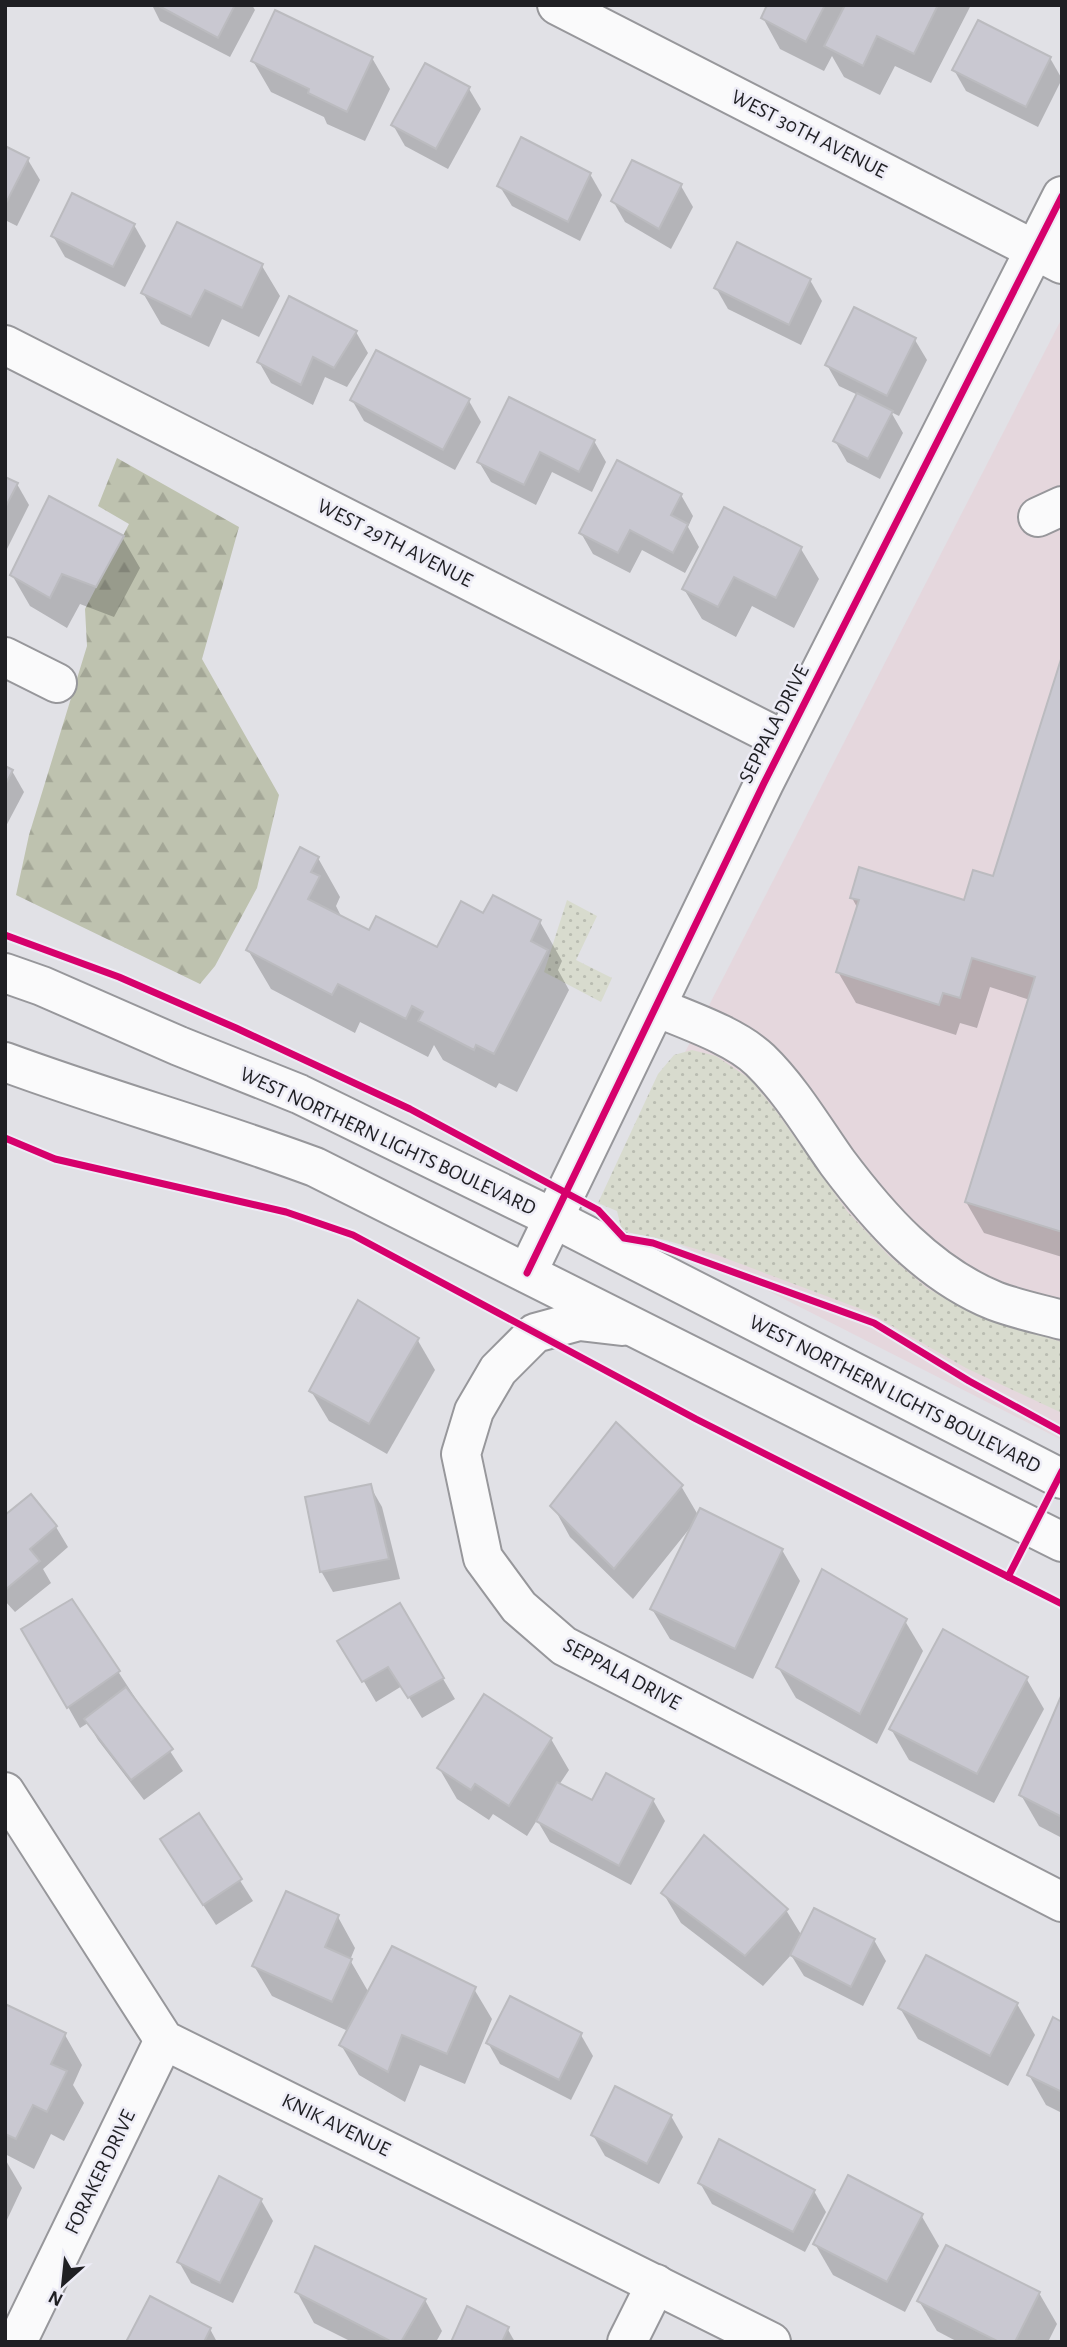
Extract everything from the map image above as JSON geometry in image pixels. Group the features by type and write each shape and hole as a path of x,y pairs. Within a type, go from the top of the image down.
{"street":[{"name":"WEST 30TH AVENUE","path":"557,5 1048,256"},
{"name":"SEPPALA DRIVE","path":"527,1273 785,741 1048,256 1062,196"},
{"name":"WEST 29TH AVENUE","path":"5,345 785,741"},
{"path":"5,657 57,683"},
{"name":"WEST NORTHERN LIGHTS BOULEVARD","path":"5,973 299,1094 553,1218 1062,1479"},
{"path":"656,1007 721,1035 759,1059 801,1110 872,1208 922,1256 952,1279 995,1301 1062,1320"},
{"path":"5,1062 83,1090 240,1139 315,1167 1062,1542"},
{"name":"SEPPALA DRIVE","path":"635,1327 579,1321 535,1334 498,1370 474,1411 461,1454 483,1558 519,1607 564,1646 1062,1902"},
{"path":"5,1792 164,2040"},
{"name":"KNIK AVENUE","path":"164,2040 771,2342"},
{"name":"FORAKER DRIVE","path":"17,2342 164,2040"},
{"path":"626,2342 656,2284"}],"shaded area":[{"path":"1062,318 1062,1440 729,1271 607,1204"},
{"path":"567,900 597,916 576,960 612,978 601,1002 544,972"},
{"path":"692,1050 716,1056 750,1079 847,1211 889,1256 927,1288 978,1316 1062,1342 1062,1413 966,1368 866,1311 717,1255 622,1231 617,1211 598,1203 658,1074 674,1055"}],"green space":[{"path":"117,458 239,527 202,659 279,795 257,888 215,966 200,984 16,895 29,835 87,646 85,609 129,524 98,506"}],"building":[{"path":"157,5 235,5 218,38"},
{"path":"767,5 825,5 806,42 761,18"},
{"path":"845,5 938,5 914,54 877,36 863,66 824,46"},
{"path":"275,10 373,57 347,112 308,93 309,89 251,61"},
{"path":"978,20 1051,57 1026,107 952,70"},
{"path":"425,63 470,87 436,149 391,125"},
{"path":"521,137 591,173 568,222 497,186"},
{"path":"5,146 29,158 5,205"},
{"path":"632,160 682,184 659,229 611,201"},
{"path":"72,193 135,224 113,267 51,236"},
{"path":"177,222 263,264 242,308 205,290 191,317 141,293"},
{"path":"737,242 811,279 789,325 714,288"},
{"path":"289,296 357,331 334,368 313,357 301,385 257,362"},
{"path":"854,307 916,338 887,396 825,365"},
{"path":"376,350 470,399 443,450 350,400"},
{"path":"857,393 893,411 868,459 833,441"},
{"path":"509,397 595,440 579,472 540,452 524,485 477,462"},
{"path":"617,460 682,494 671,515 688,524 673,553 630,530 618,553 579,533"},
{"path":"5,477 18,483 5,508"},
{"path":"49,496 124,536 96,587 62,574 50,598 10,575"},
{"path":"724,507 802,547 776,598 734,577 718,607 682,589"},
{"path":"1062,656 1062,1232 965,1202 1035,977 972,958 960,998 943,993 939,1005 836,972 859,900 850,898 859,867 964,900 973,870 993,876"},
{"path":"5,766 13,770 5,785"},
{"path":"300,847 319,857 311,872 320,876 308,899 369,930 376,916 437,947 461,901 483,913 493,895 541,920 531,941 548,950 494,1054 476,1045 474,1050 418,1021 423,1012 412,1006 406,1019 338,984 332,995 246,950"},
{"path":"358,1300 419,1338 369,1424 309,1391"},
{"path":"616,1422 683,1485 614,1569 550,1506"},
{"path":"371,1484 389,1559 320,1572 305,1497"},
{"path":"31,1494 57,1526 30,1549 40,1561 5,1590 5,1515"},
{"path":"700,1508 783,1549 735,1649 650,1609"},
{"path":"822,1569 907,1619 860,1714 776,1667"},
{"path":"72,1599 120,1671 67,1708 21,1629"},
{"path":"400,1603 444,1678 408,1698 388,1667 362,1682 337,1641"},
{"path":"943,1629 1028,1677 977,1774 889,1729"},
{"path":"126,1687 173,1749 131,1780 84,1719"},
{"path":"484,1694 552,1738 509,1806 475,1784 471,1790 437,1768"},
{"path":"1062,1694 1062,1817 1019,1795"},
{"path":"606,1773 654,1799 619,1866 536,1821 557,1782 592,1800"},
{"path":"199,1813 242,1879 203,1905 160,1839"},
{"path":"704,1835 788,1909 745,1956 661,1893"},
{"path":"286,1891 339,1915 325,1947 352,1959 332,2002 252,1966"},
{"path":"814,1908 875,1939 851,1987 790,1955"},
{"path":"392,1946 476,1987 447,2054 402,2035 388,2072 339,2045"},
{"path":"926,1955 1018,2003 990,2056 898,2008"},
{"path":"510,1996 582,2033 559,2080 486,2043"},
{"path":"5,2004 66,2033 51,2064 67,2071 47,2112 33,2105 16,2139 5,2134"},
{"path":"1053,2017 1062,2022 1062,2092 1027,2075"},
{"path":"615,2086 672,2115 647,2164 591,2135"},
{"path":"719,2139 815,2190 793,2232 698,2183"},
{"path":"848,2175 923,2214 887,2282 813,2244"},
{"path":"219,2176 262,2199 220,2283 177,2262"},
{"path":"946,2245 1040,2292 1015,2342 999,2342 917,2301"},
{"path":"315,2246 426,2299 401,2342 392,2342 295,2292"},
{"path":"150,2296 211,2328 204,2342 126,2342"},
{"path":"467,2306 509,2327 502,2342 451,2342"}],"cycle path":[{"path":"527,1273 764,783 1062,196"},
{"path":"5,935 119,977 410,1109 598,1210 624,1238 653,1243 874,1323 969,1381 1062,1432"},
{"path":"5,1138 55,1159 286,1212 353,1235 696,1419 1062,1604"},
{"path":"1008,1577 1062,1471"}]}
